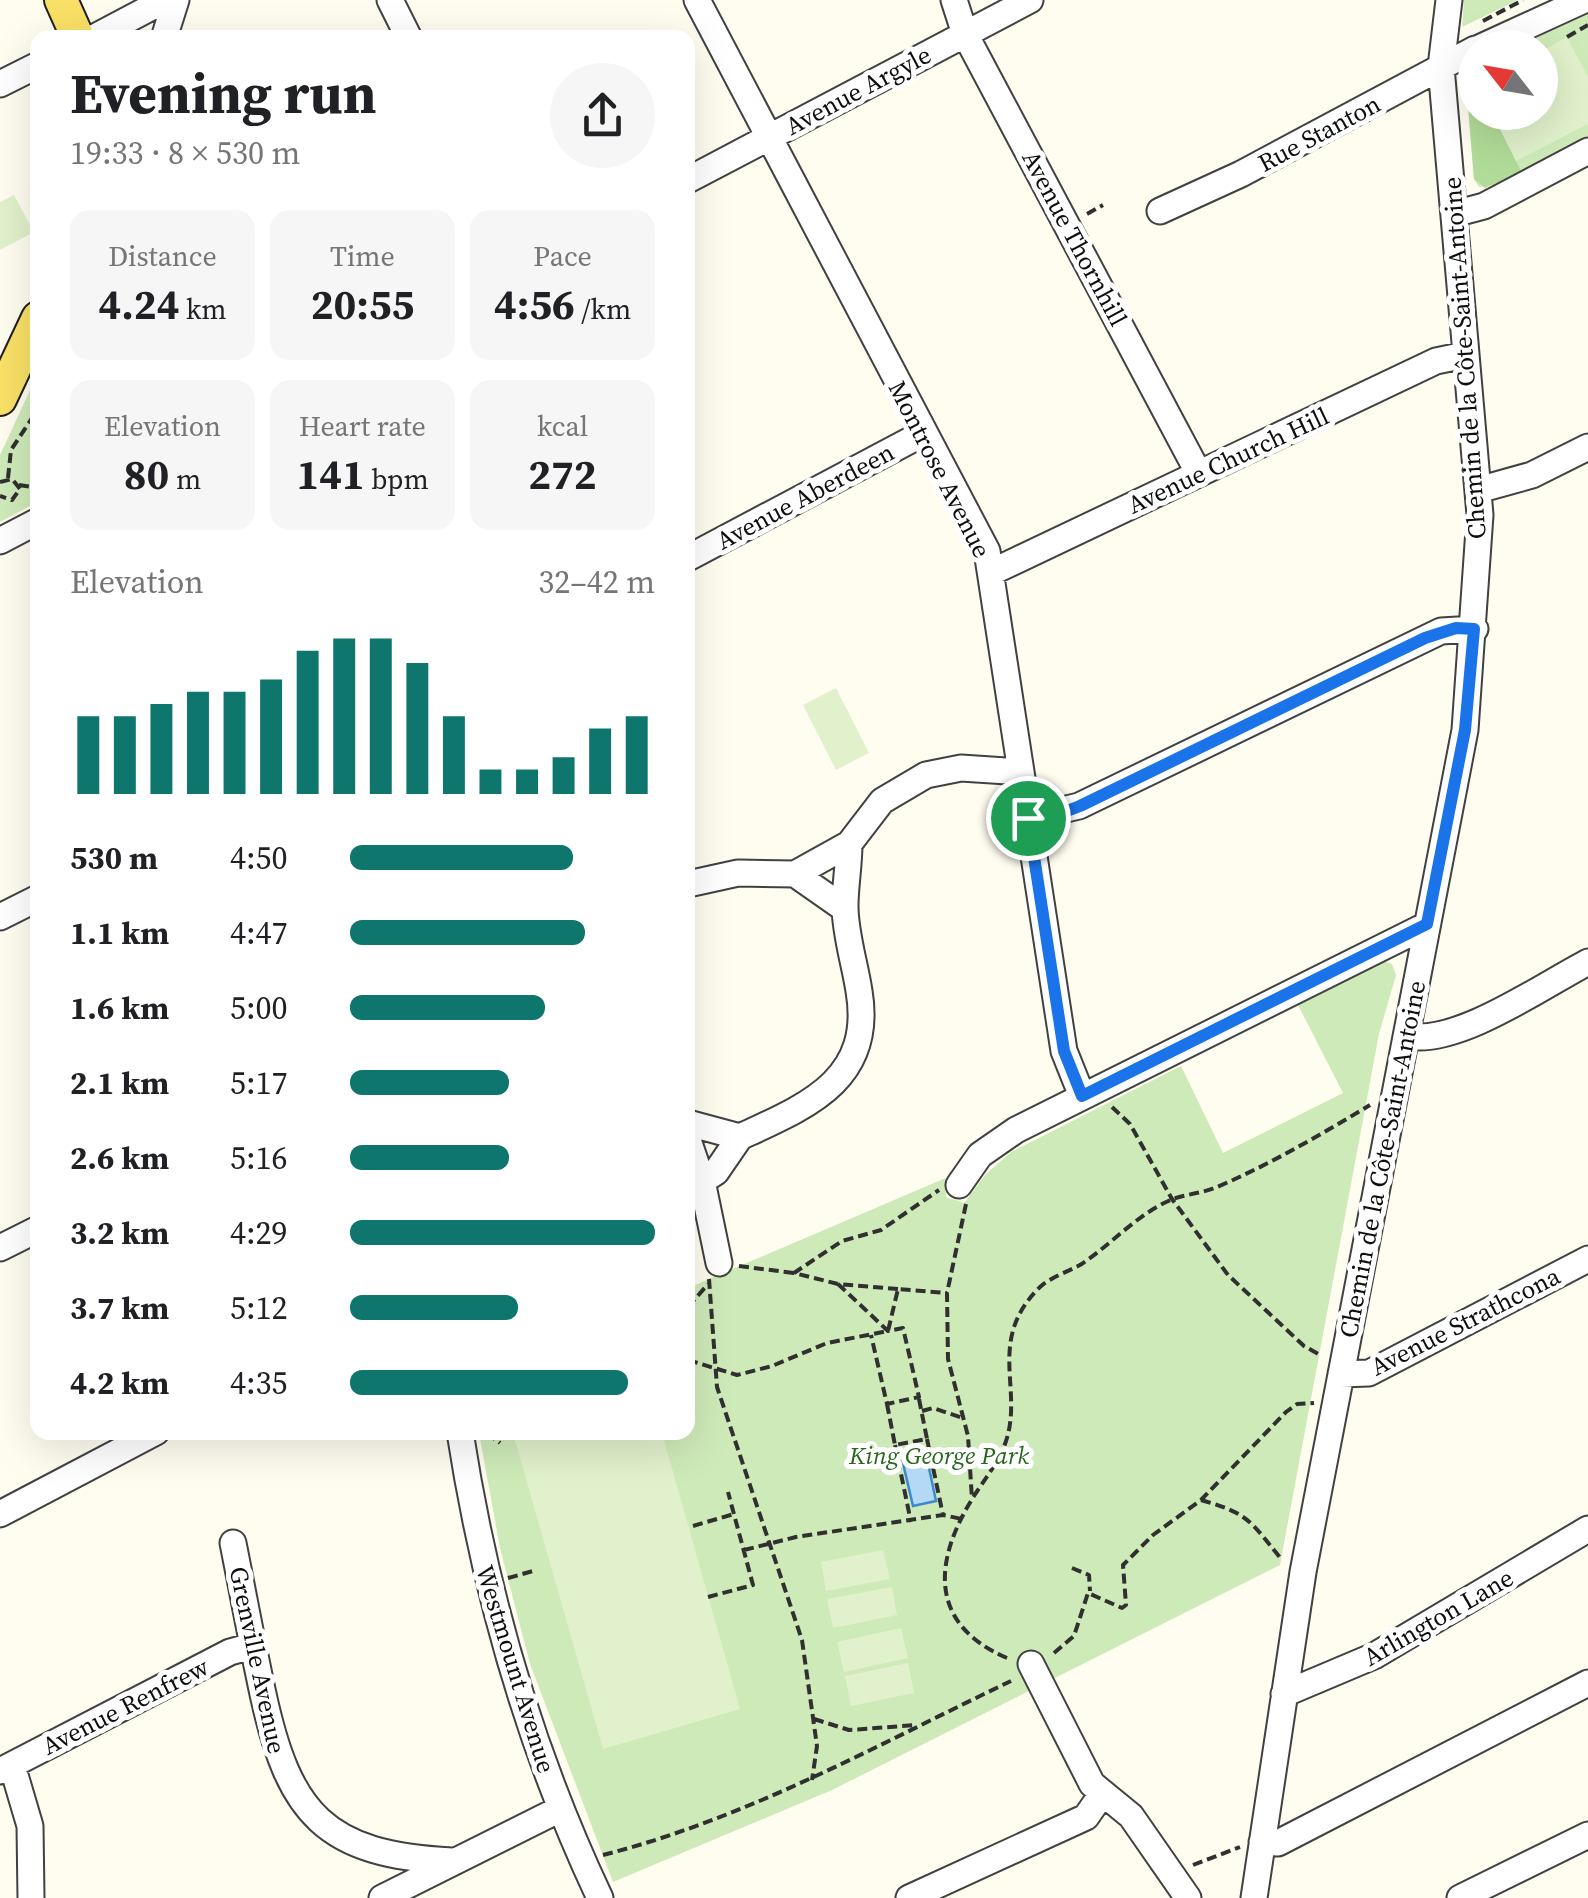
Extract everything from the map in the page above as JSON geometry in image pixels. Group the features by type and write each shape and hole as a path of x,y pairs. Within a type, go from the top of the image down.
{"main road":[{"path":"62,0 75,30"},
{"path":"0,399 30,335"}],"street":[{"path":"109,30 165,0"},
{"path":"167,30 176,0"},
{"path":"390,0 405,30"},
{"name":"Montrose Avenue","path":"697,0 986,551 1064,1051 1094,1099"},
{"name":"Avenue Thornhill","path":"954,0 965,34 1200,474"},
{"name":"Avenue Argyle","path":"695,176 1030,0"},
{"name":"Chemin de la Côte-Saint-Antoine","path":"1254,1898 1252,1844 1284,1694 1332,1365 1407,1036 1465,730 1474,629 1478,490 1442,67 1449,0"},
{"name":"Rue Stanton","path":"1504,30 1584,0"},
{"name":"Rue Stanton","path":"1160,211 1242,174 1442,67 1458,55"},
{"path":"0,84 30,69"},
{"path":"1454,214 1484,206 1588,152"},
{"name":"Avenue Church Hill","path":"992,572 1436,361 1466,355"},
{"name":"Avenue Aberdeen","path":"695,554 922,434"},
{"path":"1478,490 1532,475 1588,447"},
{"path":"0,541 30,525"},
{"path":"1028,818 1054,816 1080,806 1441,631 1474,629"},
{"path":"695,882 738,873 794,874 849,844 882,801 926,775 961,768 1021,772"},
{"path":"702,1181 716,1172 740,1137 825,1093 839,1078 856,1048 862,1019 844,909 849,844"},
{"path":"794,874 844,909"},
{"path":"0,918 30,902"},
{"path":"957,1190 967,1169 995,1142 1094,1099 1427,924"},
{"path":"1407,1036 1426,1040 1460,1029 1588,962"},
{"path":"695,1125 740,1137"},
{"path":"695,1160 717,1271"},
{"path":"0,1248 30,1233"},
{"name":"Avenue Strathcona","path":"1332,1365 1368,1373 1588,1259"},
{"path":"0,1514 141,1440"},
{"name":"Westmount Avenue","path":"462,1440 488,1581 518,1688 560,1809 600,1898"},
{"name":"Arlington Lane","path":"1284,1694 1374,1656 1588,1529"},
{"name":"Grenville Avenue","path":"234,1542 276,1755 295,1793 322,1824 375,1852 452,1861"},
{"name":"Avenue Renfrew","path":"6,1768 230,1652 252,1646"},
{"path":"1026,1664 1102,1794 1131,1816 1179,1890"},
{"path":"1252,1844 1278,1843 1588,1684"},
{"path":"6,1768 30,1826 30,1898"},
{"path":"913,1897 1086,1817 1102,1794"},
{"path":"382,1898 560,1809"},
{"path":"1460,1898 1588,1835"},
{"path":"371,1898 377,1875 375,1852"}],"path":[{"path":"1488,30 1523,0"},
{"path":"1567,38 1588,25"},
{"path":"1089,225 1084,216 1104,204"},
{"path":"8,478 11,450 30,422"},
{"path":"0,482 8,478"},
{"path":"8,478 30,487"},
{"path":"0,497 14,499 19,485"},
{"path":"1094,1099 1130,1124 1172,1200 1247,1298 1332,1365"},
{"path":"1026,1664 972,1638 947,1609 947,1558 972,1498 1005,1444 1011,1413 1006,1370 1012,1337 1025,1303 1044,1283 1080,1264 1172,1200 1212,1190 1256,1169 1370,1104"},
{"path":"794,1272 842,1241 881,1230 957,1190 962,1240 947,1293 948,1359 972,1463 972,1498"},
{"path":"717,1271 794,1272 838,1284 947,1293"},
{"path":"695,1298 717,1271"},
{"path":"717,1271 715,1369 740,1462 772,1542 802,1640 814,1719 817,1761 812,1780"},
{"path":"838,1284 888,1331"},
{"path":"888,1331 898,1289"},
{"path":"695,1362 736,1374 827,1343 903,1328 943,1516"},
{"path":"871,1334 911,1522"},
{"path":"887,1404 919,1397"},
{"path":"1090,1591 1122,1608 1126,1605 1123,1566 1144,1543 1201,1500 1286,1412 1297,1404 1314,1403"},
{"path":"922,1411 933,1408 963,1418"},
{"path":"895,1445 927,1439"},
{"path":"496,1440 500,1443"},
{"path":"708,1596 753,1586 728,1492"},
{"path":"1201,1500 1231,1506 1245,1516 1284,1563"},
{"path":"693,1526 734,1514"},
{"path":"744,1550 772,1542 943,1516 962,1518"},
{"path":"602,1856 691,1830 812,1780 923,1724 1074,1636 1090,1591 1089,1576 1072,1568"},
{"path":"508,1578 533,1571"},
{"path":"814,1719 848,1730 923,1724"},
{"path":"1179,1890 1196,1862 1252,1844"}],"green space":[{"path":"1464,0 1518,0 1462,27"},
{"path":"1588,4 1588,136 1494,185 1479,187 1474,179 1470,130 1558,130 1558,30 1546,30 1550,18"},
{"path":"1567,37 1588,77 1588,124 1516,161 1500,130 1558,130 1558,42"},
{"path":"1470,130 1500,130 1521,171 1485,188 1474,179"},
{"path":"14,195 30,225 30,234 0,250 0,202"},
{"path":"30,390 30,506 0,522 0,455"},
{"path":"836,688 869,753 836,770 803,705"},
{"name":"King George Park","path":"1384,961 1392,964 1396,975 1379,1034 1280,1565 832,1790 613,1882 530,1664 500,1548 480,1440 695,1440 695,1285 948,1177 946,1197 964,1203 985,1175 1011,1152 1181,1066 1223,1153 1343,1093 1297,1003"},
{"path":"515,1440 664,1440 740,1709 603,1749"},
{"path":"883,1550 890,1579 826,1591 821,1562"},
{"path":"892,1587 897,1615 833,1628 827,1599"},
{"path":"901,1628 908,1658 844,1672 837,1642"},
{"path":"908,1663 914,1693 851,1706 845,1676"}],"water":[{"path":"926,1454 936,1501 913,1506 902,1459"}],"route":[{"path":"1474,629 1465,730 1427,924 1082,1096 1064,1051 1028,818 1054,816 1080,806 1441,631 1474,629"}]}
